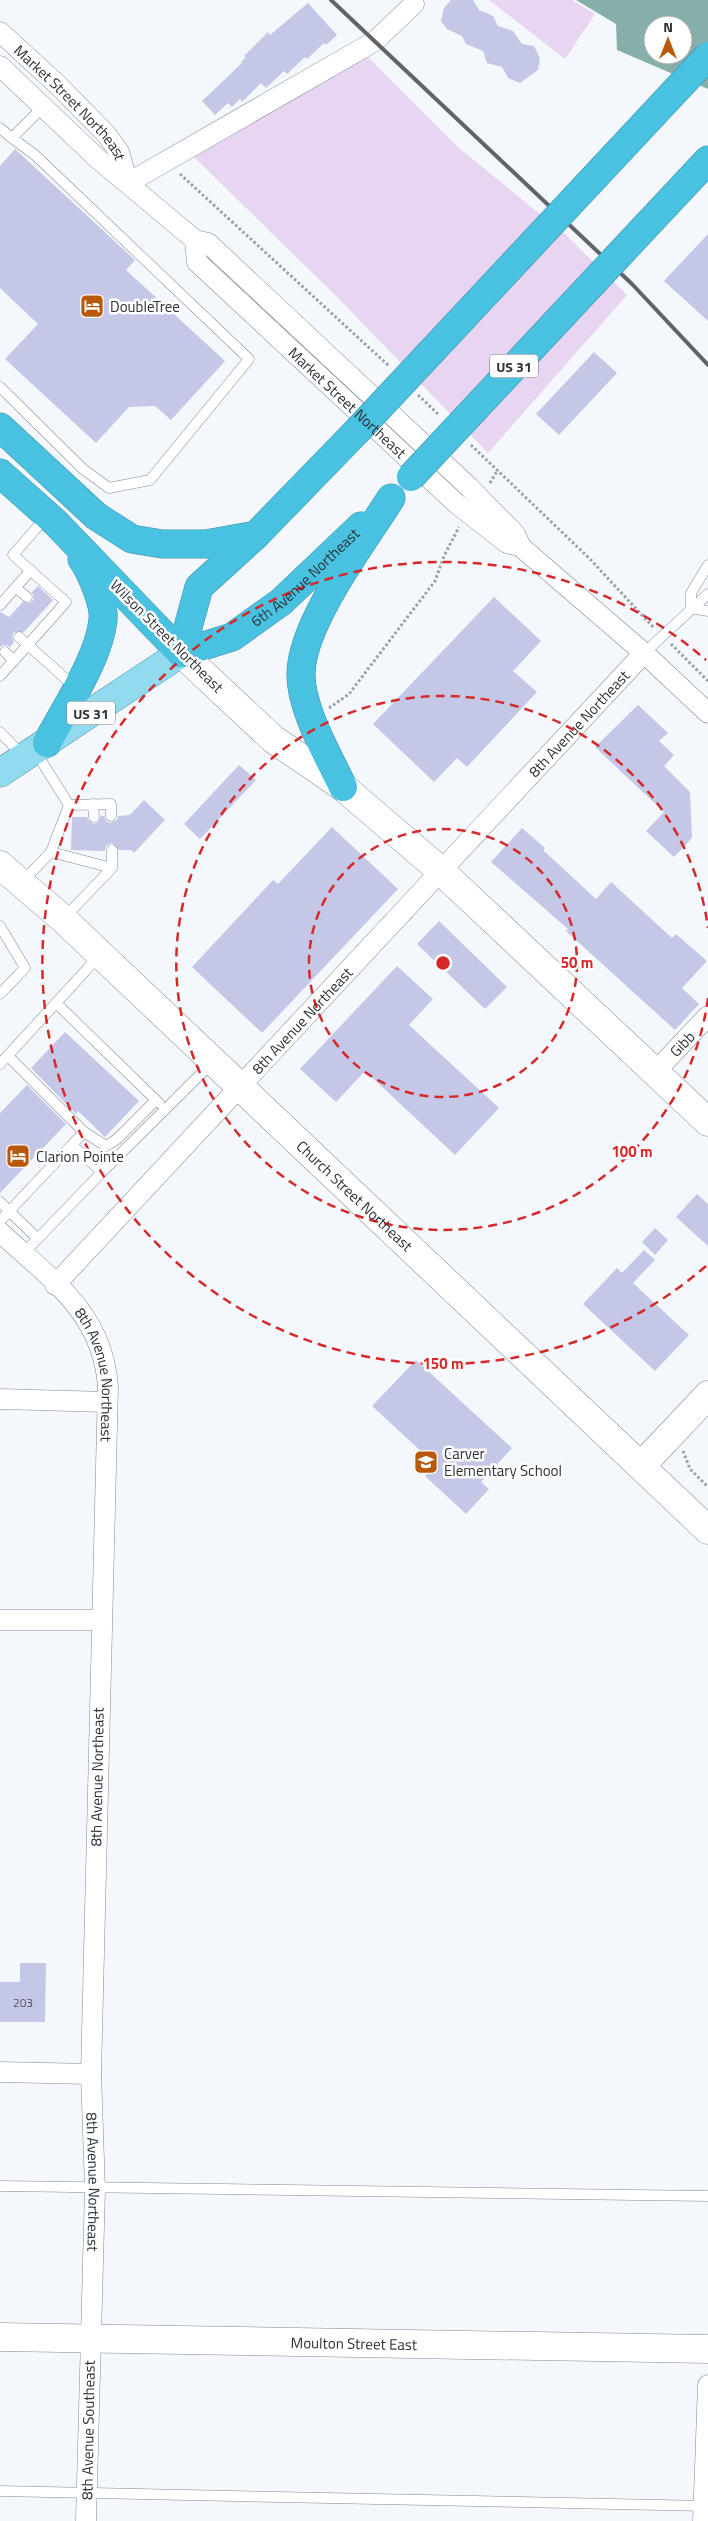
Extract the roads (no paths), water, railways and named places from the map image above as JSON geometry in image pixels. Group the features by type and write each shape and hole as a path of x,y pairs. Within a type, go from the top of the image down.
{"highway":[{"path":"181,653 199,587 256,535 358,430 708,56"},
{"name":"6th Avenue Northeast","path":"181,653 232,637 281,602 391,498 708,160"},
{"path":"0,427 96,516 132,539 162,544 206,544 256,535"},
{"name":"Wilson Street Northeast","path":"0,473 52,520 181,653"},
{"path":"343,787 307,707 301,674 306,644 318,614 391,498"},
{"path":"35,750 76,688 98,647 104,618 91,572 52,520"}],"main road":[{"name":"6th Avenue Northeast","path":"0,773 181,653"}],"street":[{"path":"128,183 375,41 414,4"},
{"name":"Market Street Northeast","path":"0,32 59,86 107,135 119,152 128,183"},
{"name":"Market Street Northeast","path":"0,66 98,159 195,240 197,262 475,507 507,543 521,547 644,653 708,713"},
{"name":"Wilson Street Northeast","path":"181,653 273,739 343,787 441,871 708,1122"},
{"name":"8th Avenue Northeast","path":"89,2338 94,2189 91,2074 100,1620 107,1402 106,1370 98,1340 81,1310 55,1284 644,653"},
{"name":"Church Street Northeast","path":"0,865 63,919 241,1086 708,1530"},
{"name":"Gibb","path":"655,1072 708,1016"},
{"path":"0,1232 55,1284"},
{"path":"641,1466 708,1395"},
{"path":"0,1400 107,1402"},
{"path":"0,1620 100,1620"},
{"path":"0,2072 91,2074"},
{"name":"Moulton Street East","path":"0,2337 708,2349"},
{"name":"8th Avenue Southeast","path":"86,2521 89,2338"},
{"path":"705,2511 708,2385"}],"lane":[{"path":"12,138 43,107"},
{"path":"0,128 34,155 250,359 150,480 108,488 83,469 0,387"},
{"path":"0,676 66,602 13,555 52,520"},
{"path":"691,608 691,593 708,565"},
{"path":"0,605 31,570"},
{"path":"16,588 27,597"},
{"path":"644,653 708,594"},
{"path":"691,608 708,611"},
{"path":"43,611 51,619"},
{"path":"19,637 76,688"},
{"path":"5,652 14,661"},
{"path":"0,732 35,750 69,805"},
{"path":"93,804 94,817"},
{"path":"69,805 111,804 112,816"},
{"path":"22,882 51,852 69,805"},
{"path":"63,919 112,868 112,850"},
{"path":"94,851 94,863"},
{"path":"51,852 112,868"},
{"path":"0,994 25,968 2,933"},
{"path":"0,1064 100,955"},
{"path":"56,1003 165,1111"},
{"path":"8,1056 84,1132 106,1146 117,1139 156,1100"},
{"path":"24,1254 102,1172 214,1061"},
{"path":"0,1221 84,1132"},
{"path":"72,1145 102,1172"},
{"path":"0,1202 38,1239"},
{"path":"0,2186 94,2189 708,2196"},
{"path":"0,2491 705,2511"}],"railway":[{"path":"331,0 632,284 708,365"}],"place":[{"name":"DoubleTree","path":"92,306"},
{"name":"Clarion Pointe","path":"18,1156"},
{"name":"Carver Elementary School","path":"426,1462"}]}
